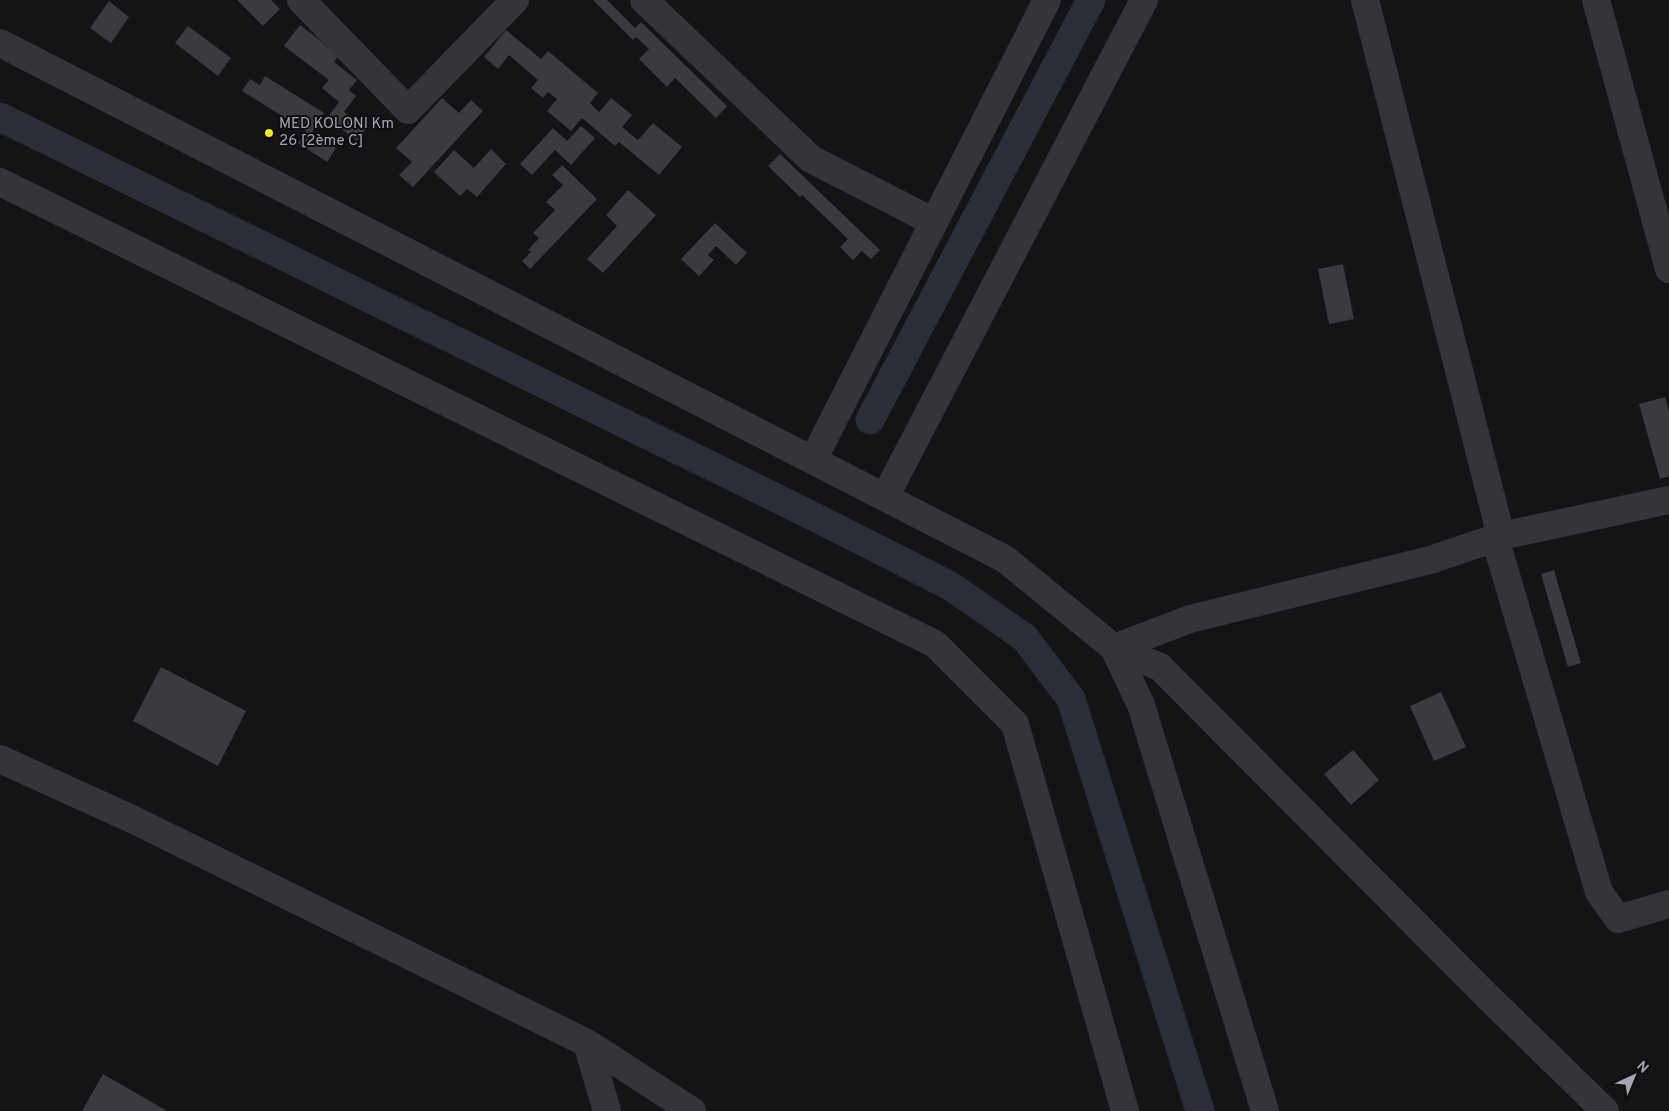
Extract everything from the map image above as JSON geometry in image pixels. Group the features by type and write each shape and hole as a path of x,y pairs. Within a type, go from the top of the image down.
{"street":[{"path":"302,0 408,110 515,0"},
{"path":"644,0 811,159 934,222"},
{"path":"885,498 1144,0"},
{"path":"1365,0 1500,546 1599,892 1618,919 1669,904"},
{"path":"1596,0 1669,269"},
{"path":"813,460 934,222 1038,4"},
{"path":"0,43 1005,559 1114,648 1160,667 1487,996 1606,1111"},
{"path":"0,182 935,644 1015,724 1125,1111"},
{"path":"1114,648 1190,619 1430,560 1500,546 1669,500"},
{"path":"1114,648 1141,706 1265,1111"},
{"path":"0,759 134,820 587,1043 692,1111"},
{"path":"587,1043 607,1111"}],"building":[{"path":"237,0 271,0 280,9 263,26"},
{"path":"593,0 607,0 635,28 641,22 727,106 716,118 675,78 667,87 639,59 649,49 636,37 633,40"},
{"path":"109,1 129,17 111,43 90,28"},
{"path":"300,25 339,55 334,62 357,80 349,90 356,96 344,112 366,129 357,141 327,118 339,102 322,88 329,80 284,46"},
{"path":"188,26 231,58 218,76 175,43"},
{"path":"506,30 541,59 548,51 598,93 590,103 599,112 611,98 632,115 622,127 638,140 653,123 682,147 659,175 619,142 615,146 582,118 571,131 547,111 557,99 548,92 543,98 531,88 538,80 509,55 498,69 484,57"},
{"path":"265,76 324,113 312,133 336,148 327,162 298,143 306,131 242,91 250,79 260,85"},
{"path":"442,98 459,113 471,100 483,111 413,187 399,175 412,162 396,148"},
{"path":"581,126 595,138 571,165 555,150 532,175 520,164 553,128 567,141"},
{"path":"491,149 506,164 477,197 467,189 460,196 434,172 454,150 474,168"},
{"path":"780,154 880,250 871,259 862,251 853,260 840,247 848,239 768,166"},
{"path":"562,165 597,199 530,269 522,261 531,252 528,250 539,238 533,233 555,210 546,202 563,185 552,175"},
{"path":"628,190 656,215 603,273 587,259 617,226 606,215"},
{"path":"715,223 747,253 736,265 716,246 708,255 714,260 699,276 681,259"},
{"path":"1343,264 1354,319 1329,324 1318,269"},
{"path":"1665,397 1669,411 1669,476 1660,479 1639,404"},
{"path":"1554,570 1581,663 1568,667 1541,574"},
{"path":"161,667 246,711 218,766 133,721"},
{"path":"1441,692 1466,747 1434,761 1410,706"},
{"path":"1353,750 1379,780 1351,805 1324,774"},
{"path":"103,1074 167,1111 82,1111"}],"waterway":[{"path":"870,420 1091,0"},
{"path":"0,117 819,519 952,587 1025,638 1071,699 1200,1111"}],"place":[{"name":"MED KOLONI Km 26 [2ème C]","path":"269,133"}]}
